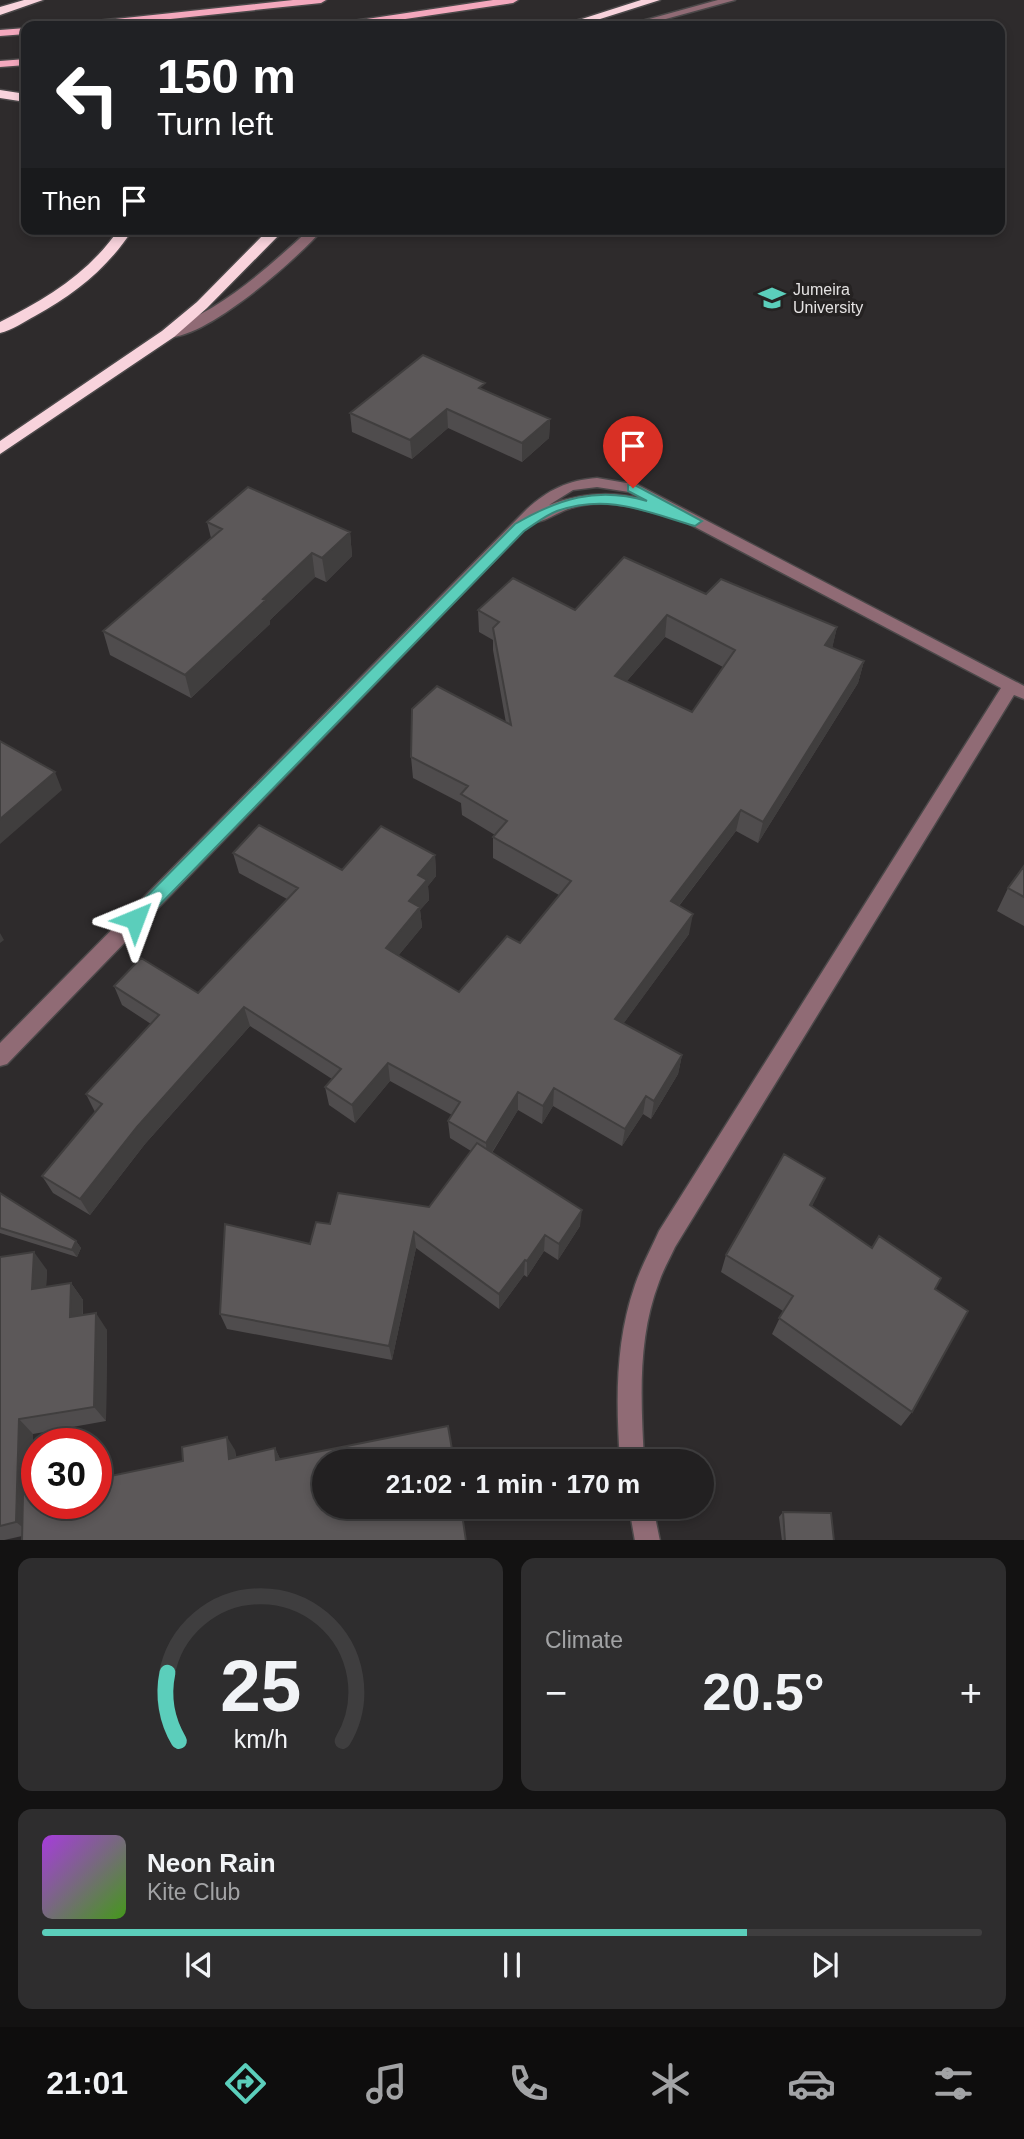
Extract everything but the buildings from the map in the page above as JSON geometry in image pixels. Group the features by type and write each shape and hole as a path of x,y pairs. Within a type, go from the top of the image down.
{"highway":[{"path":"0,11 37,0"},
{"path":"583,21 654,0"},
{"path":"0,94 21,97"},
{"path":"0,328 42,307 78,282 101,262 121,235"},
{"path":"0,449 168,334 212,296 272,235"}],"main road":[{"path":"125,21 321,0"},
{"path":"373,21 513,0"},
{"path":"0,33 21,31"},
{"path":"0,64 21,62"}],"street":[{"path":"648,21 730,0"},
{"path":"168,334 191,327 228,308 310,235"},
{"path":"0,1056 519,527 552,508 599,498 632,501 695,521 1017,689 667,1239 645,1288 632,1342 628,1401 631,1449"},
{"path":"643,1519 648,1540"}],"place":[{"name":"Jumeira University","path":"772,298"}],"route":[{"path":"135,919 519,527 552,508 599,498 632,501 695,521 633,488"}]}
